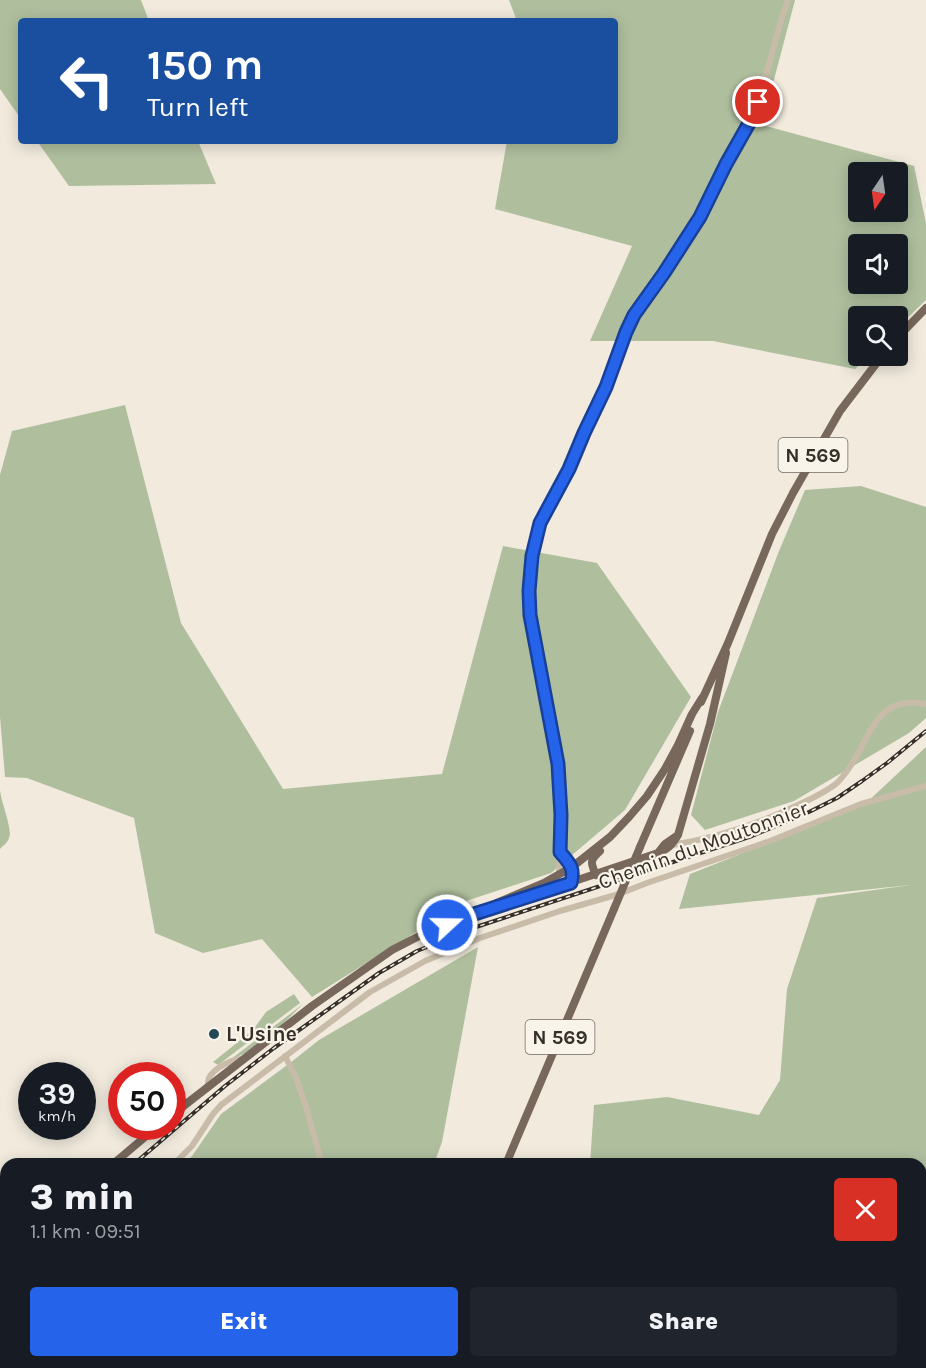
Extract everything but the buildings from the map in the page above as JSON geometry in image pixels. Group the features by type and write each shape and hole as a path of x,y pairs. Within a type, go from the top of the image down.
{"main road":[{"path":"908,327 926,308"},
{"name":"N 569","path":"509,1158 682,751 702,698 728,643 772,534 792,493 840,411 874,366"},
{"name":"N 569","path":"678,836 710,724 728,643"},
{"path":"596,874 591,865 593,857 622,830 647,796 665,769 702,698"},
{"path":"186,1104 312,1006 392,950 425,933 560,874 609,837 630,817"},
{"path":"468,916 658,853 668,849 678,836"},
{"path":"658,853 664,844 678,836"},
{"path":"572,867 579,872 596,874"},
{"path":"571,883 572,867"},
{"path":"560,874 571,883"},
{"path":"120,1158 141,1140"}],"street":[{"path":"560,874 561,815 558,764 530,615 529,591 532,556 540,523 569,469 606,387 634,315 700,217 752,118 788,0"},
{"path":"672,845 702,841 770,819 810,799 839,782 852,765 868,732 882,714 895,705 914,701 926,704"},
{"name":"Chemin du Moutonnier","path":"180,1158 192,1146 221,1105 370,992 425,961 480,938 618,894 770,841 861,804 926,786"},
{"path":"678,836 693,842"},
{"path":"560,852 572,867"},
{"path":"285,1056 296,1078 320,1158"}],"green space":[{"path":"0,0 141,0 148,18 18,18 18,115 0,89"},
{"path":"509,0 795,0 762,125 899,162 848,162 848,222 908,222 908,164 914,166 926,223 926,300 908,317 908,306 848,306 848,366 858,366 855,369 713,341 590,341 632,246 495,209 506,144 618,144 618,18 516,18"},
{"path":"39,144 199,144 216,184 69,186"},
{"path":"125,405 181,623 283,789 442,774 503,546 597,563 691,697 625,810 551,873 466,901 312,997 262,939 203,953 155,933 134,818 27,778 5,777 0,717 0,475 12,431"},
{"path":"861,486 926,507 926,718 909,733 794,801 705,830 691,815 718,712 779,551 805,490"},
{"path":"926,747 926,1158 590,1158 594,1105 667,1097 759,1115 780,1080 787,989 817,898 910,885 679,909 690,874 864,805"},
{"path":"0,790 10,834 8,841 0,849"},
{"path":"478,947 442,1142 436,1158 190,1158 221,1114 319,1040"},
{"path":"294,994 300,1003 218,1065 213,1062 253,1030 266,1012"},
{"path":"303,1004 279,1028 251,1050 231,1059"}],"railway":[{"path":"141,1158 225,1086 274,1048 379,973 417,951 476,927 752,836 809,812 837,798 862,781 926,731"}],"place":[{"name":"L'Usine","path":"214,1034"}],"route":[{"path":"447,925 571,883 572,867 560,852 561,815 558,764 530,615 529,591 532,556 540,523 569,469 606,387 634,315 700,217 752,118 758,102"}]}
